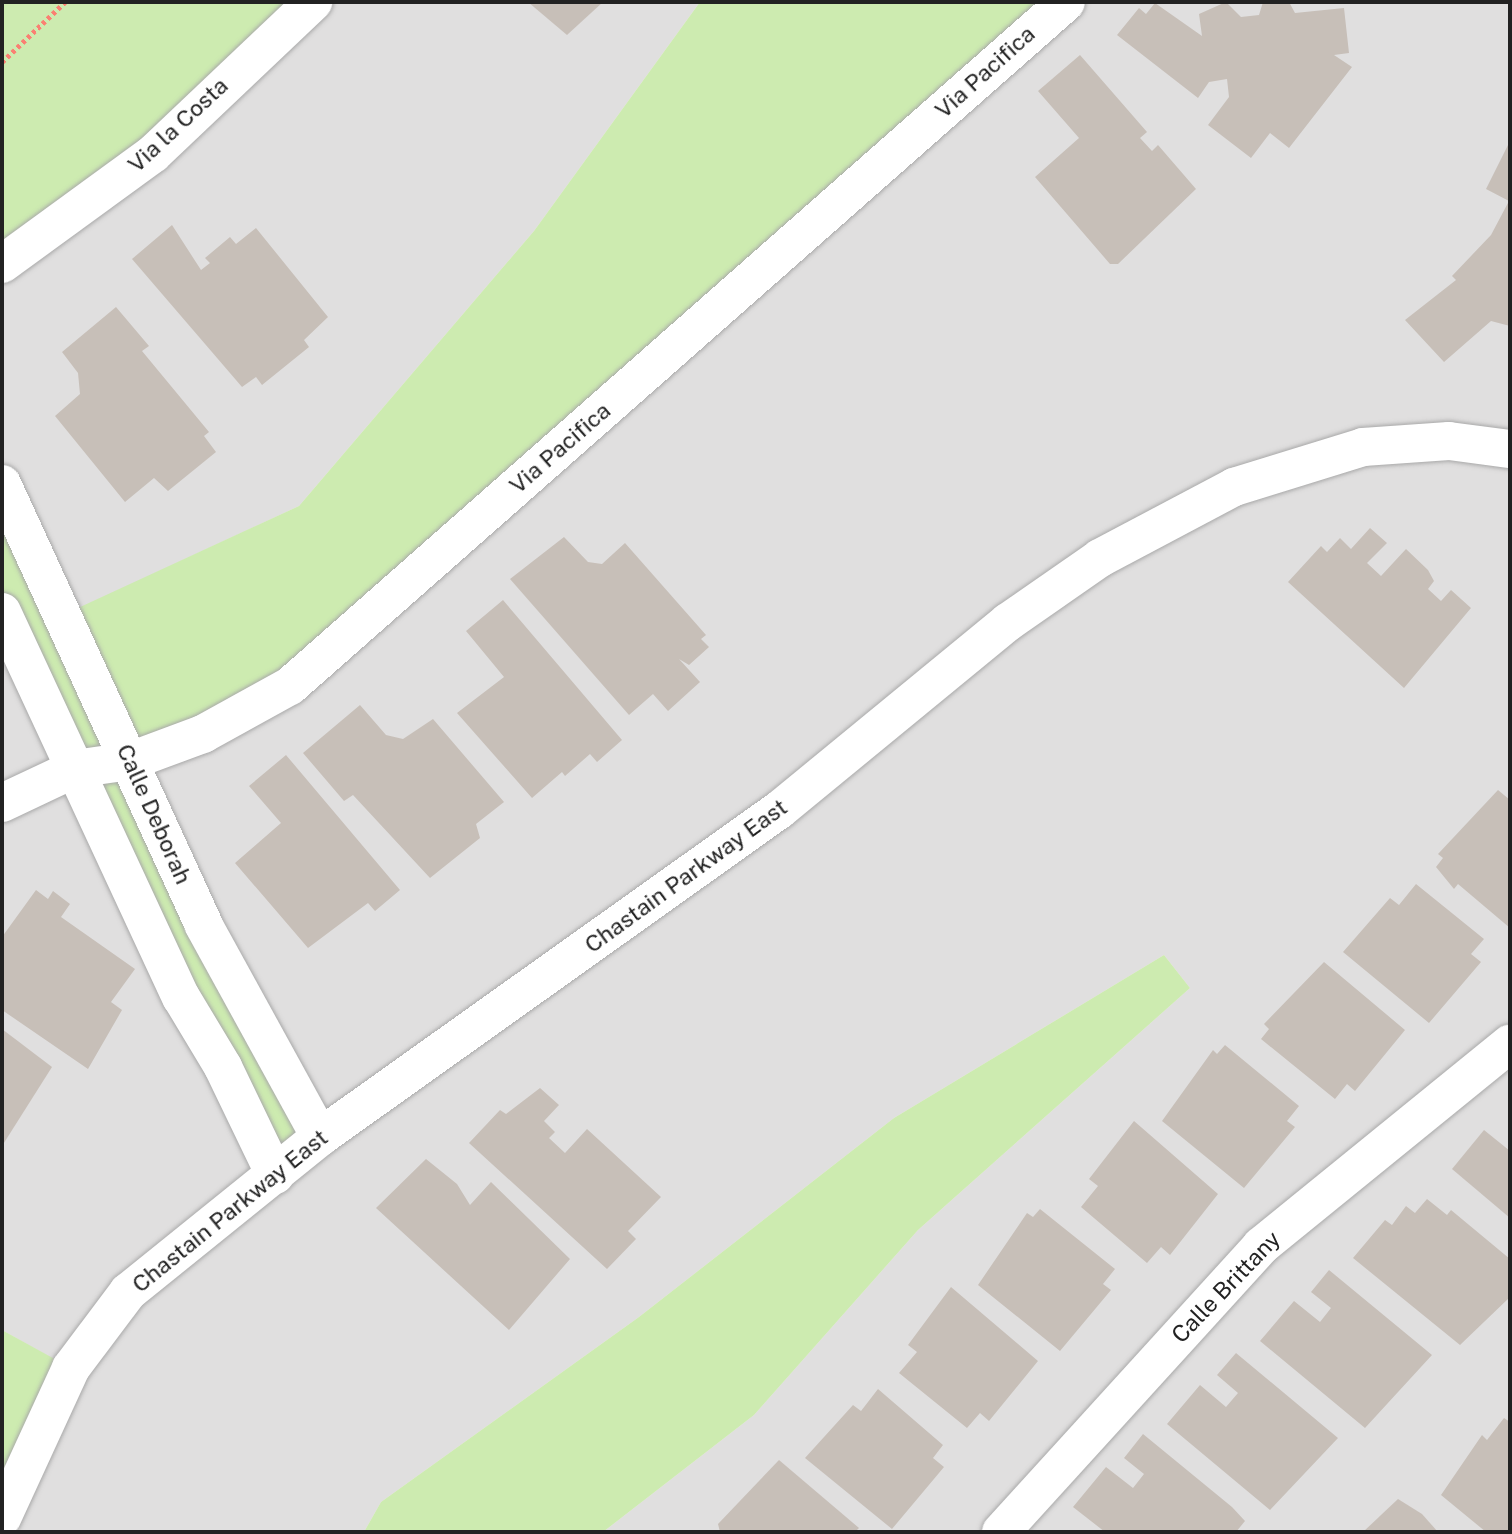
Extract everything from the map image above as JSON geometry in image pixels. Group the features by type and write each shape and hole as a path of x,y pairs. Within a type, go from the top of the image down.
{"street":[{"name":"Via la Costa","path":"2,264 153,154 313,2"},
{"name":"Via Pacifica","path":"2,803 74,769 130,761 203,734 290,686 1066,2"},
{"name":"Chastain Parkway East","path":"2,1518 71,1368 128,1292 320,1138 779,810 1008,622 1100,558 1234,487 1363,447 1449,441 1510,449"},
{"name":"Calle Deborah","path":"2,484 203,924 320,1138"},
{"path":"2,612 181,997 223,1067 275,1175"},
{"name":"Calle Brittany","path":"1001,1532 1261,1246 1510,1044"}],"path":[{"path":"2,62 65,2"}],"shaded area":[{"path":"313,2 700,2 534,231 299,506 65,615 2,484 2,267"},
{"path":"1066,2 1510,2 1510,1532 603,1532 754,1415 918,1230 1190,988 1164,955 894,1118 639,1317 381,1502 364,1532 2,1532 71,1369 2,1330 2,612 130,761"}],"green space":[{"path":"2,2 313,2 2,264"},
{"path":"700,2 1066,2 290,686 131,761 320,1137 275,1175 2,612 2,484 65,614 299,506 534,231"},
{"path":"1164,955 1190,988 918,1230 754,1415 603,1532 364,1532 381,1502 639,1317 894,1118"},
{"path":"2,1330 71,1368 2,1518"}],"building":[{"path":"528,2 603,2 567,35"},
{"path":"1226,2 1241,17 1259,15 1263,2 1289,2 1295,13 1344,8 1349,53 1334,55 1352,67 1289,148 1270,133 1251,158 1208,125 1229,97 1227,79 1209,82 1198,98 1117,35 1139,8 1146,14 1155,3 1202,36 1199,14"},
{"path":"1080,55 1147,132 1140,138 1152,151 1158,145 1196,189 1118,264 1110,264 1035,177 1079,138 1038,91"},
{"path":"1510,141 1510,326 1491,321 1444,362 1405,320 1456,280 1452,276 1491,235 1509,201 1486,189"},
{"path":"172,225 201,270 210,263 205,258 230,237 236,244 256,228 328,317 304,340 309,347 262,385 256,377 242,387 132,259"},
{"path":"116,307 149,346 142,351 209,432 204,436 216,452 168,491 154,478 125,502 55,416 80,394 78,373 62,352"},
{"path":"1370,528 1387,543 1367,563 1381,576 1406,549 1428,570 1434,581 1428,589 1441,601 1451,590 1471,608 1404,688 1288,582 1321,546 1327,552 1340,538 1351,549"},
{"path":"564,537 588,562 602,564 625,543 706,635 701,639 709,647 689,665 679,659 700,682 668,711 653,694 629,715 510,579"},
{"path":"503,600 622,740 597,762 590,754 565,776 562,772 532,798 457,713 504,677 466,631"},
{"path":"360,705 386,735 403,739 433,719 504,802 476,824 480,838 430,878 353,795 344,801 303,753"},
{"path":"286,755 400,890 375,911 368,903 308,948 235,863 281,823 249,786"},
{"path":"1498,790 1510,800 1510,928 1458,884 1454,889 1436,867 1443,858 1438,854"},
{"path":"1416,884 1484,939 1471,954 1481,962 1429,1023 1343,952 1390,898 1399,905"},
{"path":"36,890 48,899 53,891 70,904 61,917 135,969 111,1002 122,1010 88,1069 2,1010 2,937"},
{"path":"1324,962 1405,1030 1355,1091 1347,1084 1335,1099 1261,1039 1269,1029 1264,1024"},
{"path":"2,1029 52,1067 2,1146"},
{"path":"1225,1045 1299,1106 1287,1121 1295,1127 1244,1188 1162,1121 1213,1050 1217,1054"},
{"path":"540,1088 559,1105 544,1121 555,1132 549,1138 565,1153 587,1129 661,1197 628,1231 636,1239 607,1269 469,1143 500,1110 506,1114"},
{"path":"1134,1121 1218,1194 1170,1255 1161,1247 1147,1263 1081,1207 1098,1186 1089,1179"},
{"path":"1484,1130 1510,1151 1510,1218 1452,1169"},
{"path":"426,1159 457,1184 470,1205 491,1182 570,1259 509,1330 376,1208"},
{"path":"1427,1199 1447,1215 1451,1210 1510,1259 1509,1298 1460,1345 1353,1258 1385,1220 1392,1225 1406,1206 1415,1213"},
{"path":"1040,1209 1115,1269 1103,1284 1111,1290 1060,1351 978,1285 1027,1213 1033,1217"},
{"path":"1329,1270 1432,1355 1365,1428 1260,1341 1294,1301 1320,1322 1331,1308 1311,1292"},
{"path":"951,1287 1038,1361 989,1421 980,1413 967,1428 899,1373 917,1352 908,1345"},
{"path":"1236,1353 1338,1438 1270,1510 1167,1424 1200,1385 1226,1407 1238,1393 1217,1375"},
{"path":"878,1389 943,1445 933,1458 944,1467 892,1529 805,1458 853,1405 861,1411"},
{"path":"1504,1418 1510,1422 1510,1532 1486,1532 1441,1495 1482,1435 1487,1440"},
{"path":"1143,1434 1232,1507 1245,1521 1236,1532 1105,1532 1073,1507 1106,1467 1133,1488 1144,1474 1124,1458"},
{"path":"779,1460 859,1528 855,1532 720,1532 718,1524"},
{"path":"1398,1499 1422,1514 1438,1532 1363,1532"}]}
